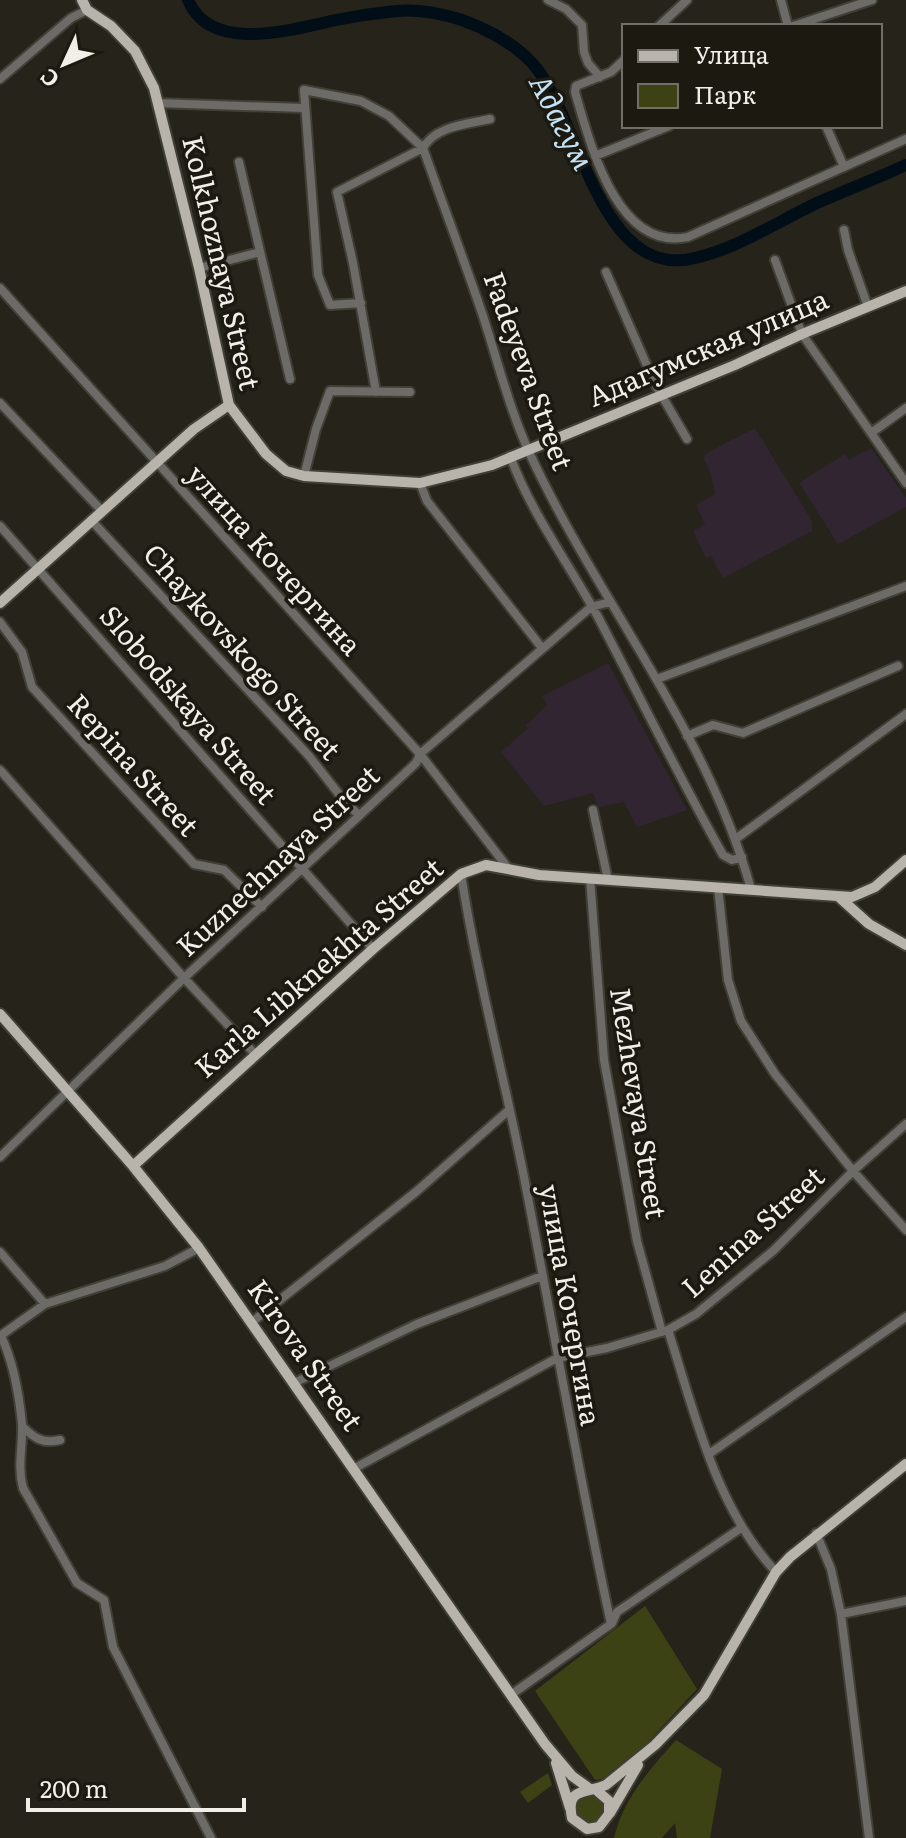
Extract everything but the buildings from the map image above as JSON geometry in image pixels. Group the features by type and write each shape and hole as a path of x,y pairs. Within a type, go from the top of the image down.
{"main road":[{"name":"Kolkhoznaya Street","path":"84,5 111,26 135,51 145,68 158,103 229,405 266,454 286,471 304,476 420,483 459,475 528,449"},
{"name":"Адагумская улица","path":"528,449 906,291"},
{"path":"0,603 156,463 207,419 229,405"},
{"name":"Karla Libknekhta Street","path":"133,1166 373,949 461,874 486,865 539,875 852,897 867,891 906,860"},
{"path":"839,897 869,924 906,945"},
{"name":"Kirova Street","path":"0,1014 133,1166 199,1248 545,1744"},
{"path":"571,1813 574,1796 606,1785 655,1745 704,1695 776,1572 816,1533 906,1464"},
{"path":"545,1744 572,1776 609,1801 609,1816 599,1827 587,1829 571,1813"},
{"path":"545,1744 559,1770 575,1838"},
{"path":"600,1838 630,1778 655,1745"}],"street":[{"path":"548,0 566,9 582,25 584,52 588,63 600,77"},
{"path":"660,24 675,4 687,0"},
{"path":"781,0 790,24"},
{"path":"797,24 872,0"},
{"path":"0,79 84,5"},
{"path":"622,62 611,72 576,86 575,92 595,156 610,188 624,210 641,227 660,238 673,240 721,223 906,139"},
{"name":"Fadeyeva Street","path":"303,108 304,90 361,101 389,116 423,148 528,449 595,579 657,679 687,736 737,838 751,889"},
{"name":"Kolkhoznaya Street","path":"158,103 303,108"},
{"path":"303,108 318,275 330,305 361,303"},
{"path":"376,392 361,303 336,195 339,190 423,148 431,137 454,127 490,119"},
{"path":"595,156 664,128"},
{"path":"827,128 844,167"},
{"path":"239,162 290,379"},
{"path":"844,230 868,307"},
{"path":"199,268 260,252"},
{"path":"775,260 802,334 906,483"},
{"path":"606,272 655,384 687,439"},
{"name":"улица Кочергина","path":"0,288 420,754 508,868"},
{"path":"304,476 330,391 410,392"},
{"path":"0,403 102,511"},
{"path":"871,433 906,408"},
{"name":"Fadeyeva Street","path":"510,456 723,855 732,860 742,857"},
{"path":"420,483 427,501 542,648"},
{"name":"Chaykovskogo Street","path":"91,520 309,756 359,815"},
{"name":"Slobodskaya Street","path":"0,526 373,949"},
{"path":"657,679 906,586"},
{"path":"591,607 610,602"},
{"name":"Kuznechnaya Street","path":"0,1157 184,978 416,763 420,754 591,607"},
{"name":"Repina Street","path":"0,622 22,652 32,687 194,864 224,870 262,907"},
{"path":"687,736 713,725 743,733 898,666"},
{"path":"737,838 906,714"},
{"path":"0,770 256,1055"},
{"path":"593,810 608,880"},
{"name":"улица Кочергина","path":"461,874 468,919 503,1071 611,1624"},
{"name":"Mezhevaya Street","path":"590,878 604,1060 637,1241 709,1454 741,1528 755,1550 776,1572"},
{"path":"718,887 728,980 741,1021 775,1074 853,1171 906,1230"},
{"path":"252,1322 417,1191 509,1110"},
{"name":"Lenina Street","path":"355,1468 557,1358 607,1348 665,1331 721,1295 773,1251 853,1171 906,1124"},
{"path":"199,1248 165,1266 45,1304 0,1336 11,1357 22,1426 19,1473 23,1488 77,1583 104,1600 113,1647 211,1838"},
{"path":"0,1252 45,1304"},
{"path":"294,1383 417,1324 542,1276"},
{"path":"709,1454 906,1317"},
{"path":"22,1426 33,1437 44,1442 60,1440"},
{"path":"512,1694 611,1624 617,1612 741,1528"},
{"path":"816,1533 831,1569 841,1614 869,1838"},
{"path":"841,1614 906,1601"}],"shaded area":[{"path":"755,428 812,521 812,531 723,578 711,556 706,558 693,531 705,524 696,505 715,494 705,454"},
{"path":"871,448 906,498 906,507 838,544 799,483 845,454 849,460"},
{"path":"608,663 687,810 637,827 624,802 598,807 593,793 544,806 501,752 528,728 526,725 547,705 542,696"}],"green space":[{"path":"645,1606 697,1689 647,1743 602,1779 595,1780 535,1691"},
{"path":"676,1740 722,1769 710,1838 677,1838 675,1823 662,1838 614,1838 631,1798 647,1773"},
{"path":"548,1773 552,1785 528,1803 520,1792"},
{"path":"590,1793 601,1797 605,1808 601,1819 590,1823 579,1819 575,1808 579,1797"}],"waterway":[{"name":"Адагум","path":"188,0 199,17 215,28 234,33 276,32 358,16 405,11 446,15 491,33 526,56 549,88 595,190 614,221 635,245 662,259 695,258 727,248 817,203 906,165"}]}
